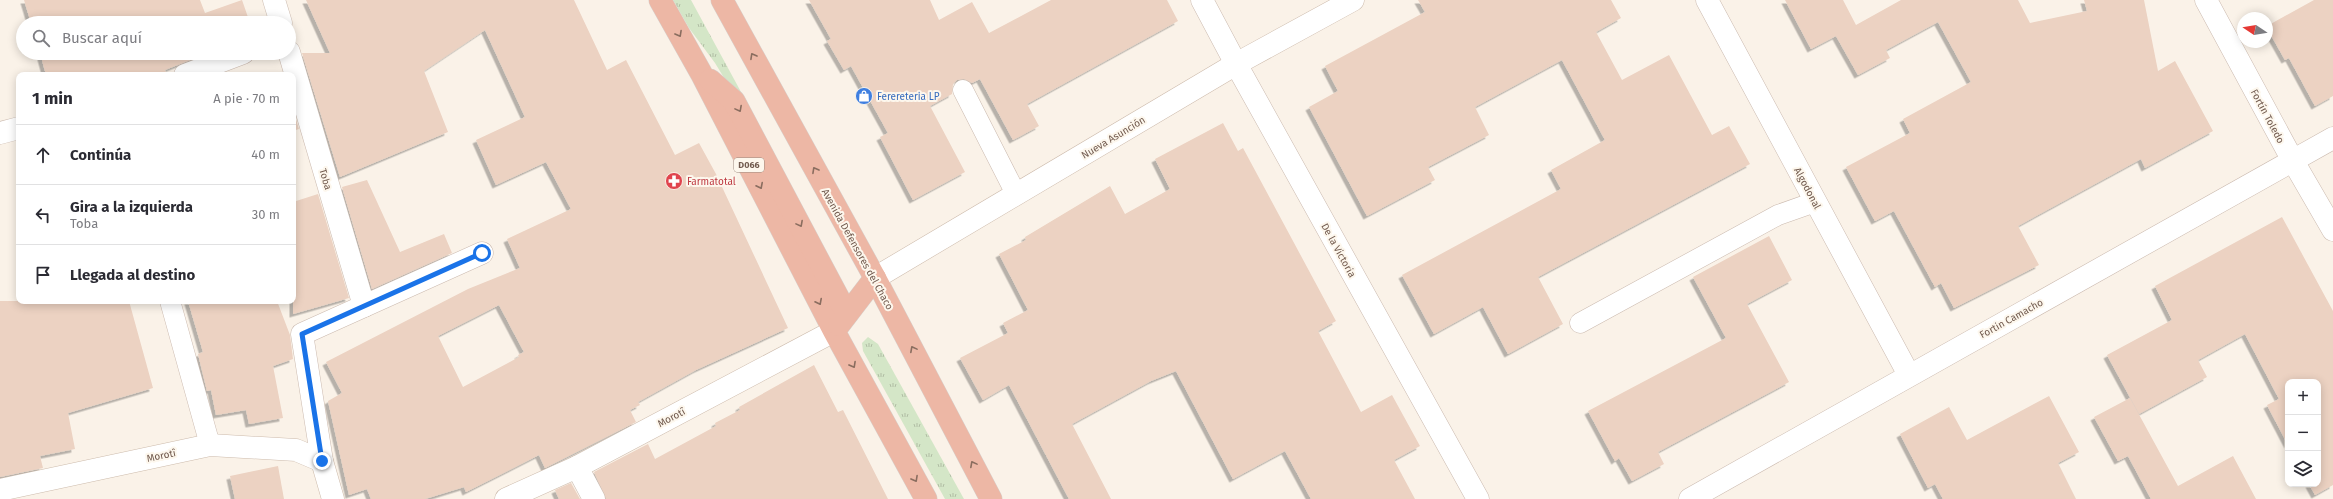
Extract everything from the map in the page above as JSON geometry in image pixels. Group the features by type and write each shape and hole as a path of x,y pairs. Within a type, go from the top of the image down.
{"highway":[{"name":"D066","path":"660,0 841,322 926,499"},
{"name":"Avenida Defensores del Chaco","path":"722,0 875,278 991,499"},
{"path":"841,322 875,278"}],"street":[{"path":"274,0 279,16"},
{"name":"De la Victoria","path":"1202,0 1236,64 1478,499"},
{"name":"Nueva Asunción","path":"875,278 1236,64 1353,0"},
{"name":"Algodonal","path":"1706,0 1910,375"},
{"name":"Fortín Toledo","path":"2206,0 2333,230"},
{"path":"193,72 225,60"},
{"name":"Toba","path":"291,60 295,72"},
{"name":"Toba","path":"296,76 364,306"},
{"path":"0,133 16,129"},
{"name":"Fortin Camacho","path":"1690,499 2333,138"},
{"path":"333,499 322,461 302,334 482,253"},
{"name":"Morotî","path":"506,499 577,467 841,322"},
{"name":"Morotî","path":"0,490 210,445 296,450 322,461"},
{"path":"577,467 594,499"}],"lane":[{"path":"963,90 1016,194"},
{"path":"1580,322 1778,215 1815,202"},
{"path":"171,304 210,445"}],"green space":[{"path":"673,0 691,0 753,114 748,117 715,63 689,28"},
{"path":"868,337 878,344 964,499 945,499 863,351 862,343"}],"building":[{"path":"24,0 200,0 205,13 242,0 248,16 29,16"},
{"path":"306,0 574,0 607,70 626,60 675,155 699,143 716,174 788,328 696,370 638,402 640,405 630,410 636,422 545,468 539,455 466,492 464,487 425,499 371,499 367,489 349,495 328,401 342,393 326,362 468,289 520,268 507,239 571,209 546,162 496,185 476,140 525,117 485,30 424,71 448,132 340,177 302,53 330,53","holes":["499,305 524,352 518,355 519,357 463,387 438,336"]},
{"path":"809,0 930,0 939,20 972,2 989,33 1051,0 1167,0 1178,21 1027,104 1039,126 1013,140 980,79 972,83 964,79 957,80 953,84 952,94 930,106 965,172 913,200 880,137 888,133 851,66 844,70 827,41 831,39"},
{"path":"1418,0 1611,0 1621,18 1596,32 1622,80 1669,55 1712,135 1729,126 1750,164 1538,277 1563,324 1508,354 1483,307 1434,334 1402,275 1561,189 1551,170 1605,140 1562,60 1475,107 1489,135 1428,167 1435,180 1367,216 1309,107 1338,91 1325,66 1425,12"},
{"path":"1785,0 1843,0 1856,25 1901,0 2018,0 2030,23 2087,11 2084,0 2144,0 2158,71 2175,61 2213,131 2145,168 2141,159 2018,226 2039,265 1954,308 1941,283 1935,287 1894,211 1875,221 1846,167 1910,133 1903,119 1971,82 1938,22 1886,50 1890,58 1858,75 1836,36 1811,49"},
{"path":"2314,0 2333,0 2333,96 2315,106 2289,58 2285,60 2273,39 2273,23"},
{"path":"42,60 190,60 165,70 166,72 45,72"},
{"path":"296,120 299,129 296,130"},
{"path":"1223,123 1238,151 1243,148 1336,321 1318,331 1361,412 1392,395 1420,446 1394,460 1415,499 1311,499 1285,451 1233,479 1176,371 1151,381 1072,424 1111,499 1069,499 1009,385 983,400 960,358 1008,333 1003,323 1028,310 999,254 1026,240 1025,237 1110,186 1125,214 1170,189 1155,159"},
{"path":"367,180 400,252 444,234 452,253 372,289 342,187"},
{"path":"318,194 349,298 293,314 293,304 296,304 296,201"},
{"path":"2282,217 2333,311 2333,485 2315,495 2311,487 2321,487 2321,379 2285,379 2285,439 2267,405 2279,399 2245,334 2198,360 2207,377 2139,414 2107,355 2172,320 2155,286"},
{"path":"1769,236 1792,280 1747,304 1789,382 1658,452 1664,464 1632,481 1619,458 1615,461 1588,411 1726,338 1693,277"},
{"path":"0,301 16,301 16,304 130,304 153,388 68,413 75,449 40,456 43,468 0,477"},
{"path":"189,304 278,304 290,335 293,359 273,366 283,418 249,424 246,410 216,415 211,390 207,391 198,354 203,352"},
{"path":"814,365 838,412 843,410 888,499 606,499 594,472 648,444 655,459 716,426 715,423 740,410 739,407"},
{"path":"2049,396 2079,452 2058,463 2076,499 1943,499 1935,484 1928,488 1900,434 1949,407 1967,440"},
{"path":"2130,398 2178,486 2233,456 2256,499 2151,499 2128,456 2118,461 2094,417"},
{"path":"278,466 284,499 235,499 230,476"},
{"path":"571,483 580,499 559,499 555,490"}],"place":[{"name":"Ferereteria LP","path":"864,96"},
{"name":"Farmatotal","path":"674,181"}],"route":[{"path":"322,461 302,334 482,253"}]}
